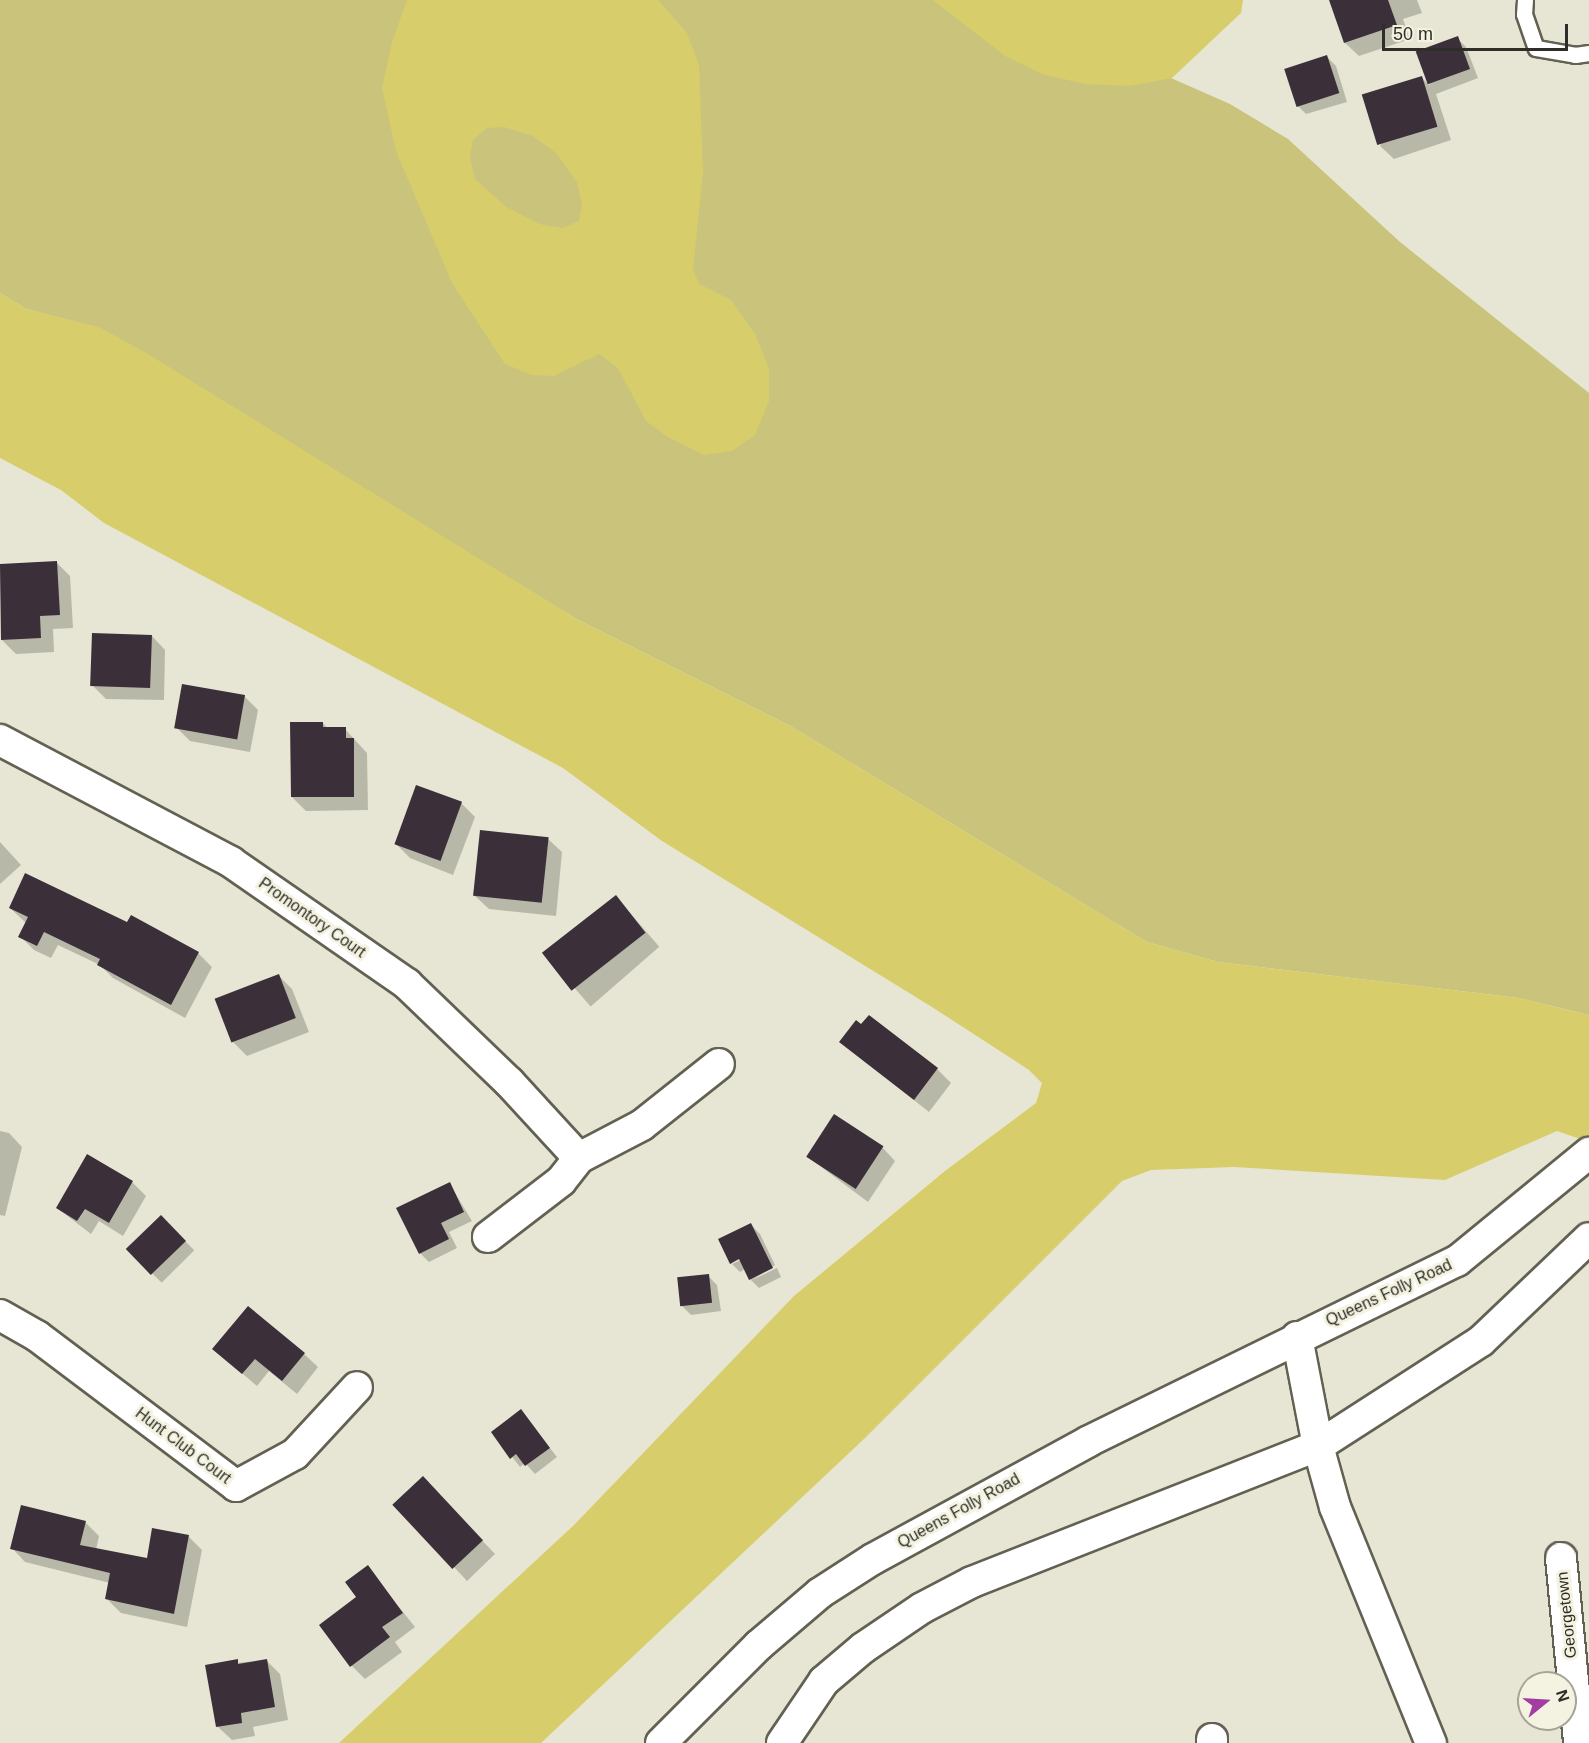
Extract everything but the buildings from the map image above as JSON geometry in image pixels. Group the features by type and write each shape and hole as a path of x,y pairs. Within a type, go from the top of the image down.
{"street":[{"name":"Promontory Court","path":"0,740 231,862 407,984 509,1082 579,1158"},
{"path":"488,1237 561,1181 579,1158 642,1125 719,1064"},
{"name":"Queens Folly Road","path":"661,1743 759,1645 820,1593 864,1564 1089,1441 1297,1336 1457,1261 1583,1160"},
{"path":"782,1743 824,1681 863,1648 922,1608 972,1582 1318,1446 1481,1341 1589,1238"},
{"name":"Hunt Club Court","path":"0,1316 37,1336 236,1486 295,1454 357,1387"},
{"path":"1297,1336 1318,1446 1335,1507 1431,1743"},
{"name":"Georgetown","path":"1561,1558 1580,1743"}],"lane":[{"path":"1526,0 1524,14 1536,48 1575,54 1589,53"}],"shaded area":[{"path":"0,0 994,0 1230,104 1288,139 1400,242 1589,393 1589,1015 1519,998 1218,962 1147,942 792,727 580,621 99,328 26,309 0,293"},
{"path":"407,0 658,0 687,33 699,65 703,173 693,269 699,284 731,300 755,334 769,369 769,401 755,435 732,451 704,455 668,437 646,421 618,368 599,354 554,376 532,375 505,364 452,283 396,151 382,88 392,42","holes":["504,127 533,136 556,153 577,182 582,205 579,221 563,228 539,224 505,206 475,179 470,157 473,140 487,128"]},
{"path":"933,0 1243,0 1241,13 1172,78 1129,86 1085,84 1042,74 1005,56"},
{"path":"0,293 26,309 99,327 148,354 580,621 792,727 1147,942 1218,962 1519,998 1589,1015 1589,1142 1557,1131 1445,1180 1234,1167 1151,1170 1122,1181 865,1438 541,1743 339,1743 574,1525 794,1296 945,1171 1036,1103 1042,1083 1029,1070 932,1007 662,841 563,768 104,523 61,490 0,458"}]}
